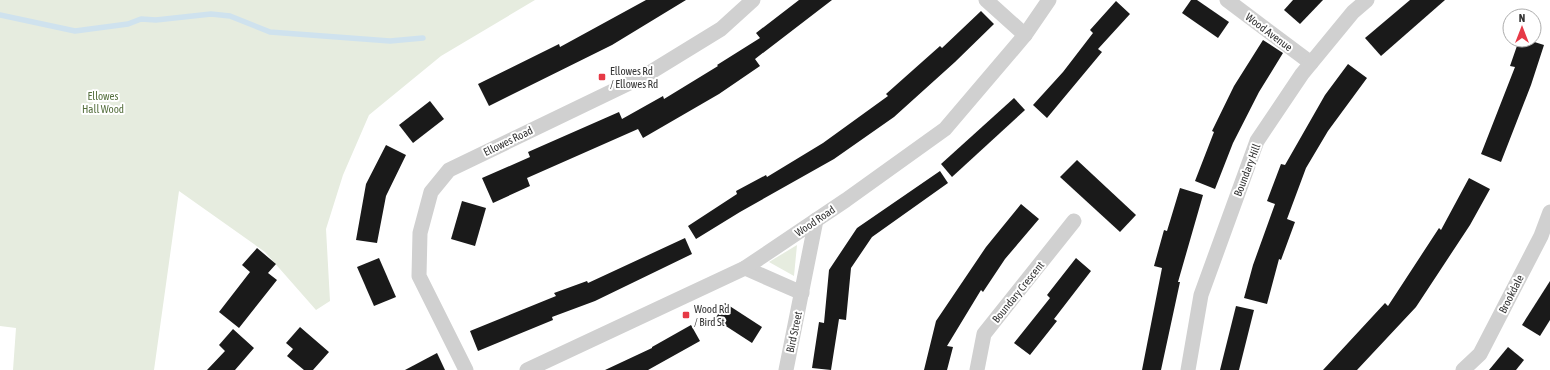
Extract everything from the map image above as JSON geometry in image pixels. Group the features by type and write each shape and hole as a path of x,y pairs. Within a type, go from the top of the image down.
{"street":[{"name":"Ellowes Road","path":"466,370 419,276 420,233 431,192 449,170 646,75 721,29 753,0"},
{"path":"986,0 1024,35"},
{"name":"Wood Road","path":"527,370 745,268 816,220 944,128 1024,35 1049,0"},
{"name":"Wood Avenue","path":"1227,0 1311,63"},
{"name":"Boundary Hill","path":"1188,370 1201,295 1257,141 1311,63 1353,12 1367,0"},
{"name":"Brookdale","path":"1463,370 1480,354 1541,236 1550,212"},
{"name":"Bird Street","path":"786,370 816,220"},
{"name":"Boundary Crescent","path":"977,370 984,334 1074,221"},
{"path":"745,268 802,293"}],"green space":[{"name":"Ellowes Hall Wood","path":"0,0 535,0 441,56 369,115 343,175 326,229 330,301 316,310 265,252 179,191 154,370 13,370 16,328 0,326"},
{"path":"797,245 794,276 769,262"}],"building":[{"path":"646,0 686,0 612,45 489,106 478,84 559,44 560,47"},
{"path":"799,0 832,0 755,59 760,66 719,94 643,138 638,129 527,178 530,186 493,203 482,178 530,157 528,152 619,112 622,119 663,96 664,99 760,38 756,33"},
{"path":"1191,0 1197,0 1229,22 1218,38 1182,13"},
{"path":"1293,0 1323,0 1300,24 1284,10"},
{"path":"1410,0 1445,0 1381,56 1365,38"},
{"path":"1116,1 1130,14 1098,49 1102,52 1047,118 1033,105 1063,72 1093,33 1090,30"},
{"path":"981,11 994,24 955,62 894,117 834,159 740,212 696,239 688,226 737,194 736,191 766,175 767,177 823,143 888,96 886,94 940,46 942,48"},
{"path":"1263,40 1283,53 1259,92 1233,143 1215,189 1195,181 1214,132 1212,131 1234,86"},
{"path":"1542,44 1544,45 1531,85 1501,162 1481,154 1515,67 1510,66 1516,48 1542,48"},
{"path":"1348,64 1367,78 1328,131 1306,168 1287,219 1295,222 1281,260 1279,259 1267,304 1244,298 1253,265 1275,204 1267,201 1281,164 1285,165 1325,95"},
{"path":"1014,98 1025,110 952,177 941,164"},
{"path":"430,101 444,119 413,143 399,125"},
{"path":"386,145 406,155 386,196 377,243 356,240 366,184"},
{"path":"1077,160 1136,215 1120,232 1060,177"},
{"path":"940,171 948,183 872,237 851,268 846,320 839,319 831,370 812,368 819,322 824,323 829,270 857,228"},
{"path":"1469,178 1490,189 1470,225 1416,307 1357,370 1323,370 1385,303 1388,306 1439,228 1441,230"},
{"path":"1180,188 1203,195 1178,282 1180,282 1161,370 1142,370 1162,268 1154,266 1164,230 1167,231"},
{"path":"462,201 486,208 475,246 451,239"},
{"path":"1021,204 1039,219 1005,259 983,292 981,290 947,346 953,347 947,370 924,370 936,321 986,247"},
{"path":"685,238 692,254 595,301 552,317 553,320 478,351 470,331 556,296 554,293 587,281 588,283"},
{"path":"257,248 276,264 268,273 277,280 239,328 219,312 250,272 242,265"},
{"path":"379,258 396,297 374,306 357,267"},
{"path":"1076,258 1091,271 1054,319 1057,321 1030,355 1014,343 1050,298 1047,295"},
{"path":"1550,281 1550,320 1540,336 1522,325"},
{"path":"725,303 762,327 752,343 715,319"},
{"path":"1236,306 1254,310 1239,370 1220,370"},
{"path":"691,325 700,341 648,370 605,370 652,348"},
{"path":"300,327 329,352 313,370 304,370 287,356 293,349 286,343"},
{"path":"233,329 254,348 235,370 207,370 225,351 219,345"},
{"path":"1508,347 1524,360 1516,370 1489,370"},
{"path":"437,353 445,370 405,370"}],"waterway":[{"path":"0,15 75,31 128,24 141,19 156,20 211,14 230,16 270,32 390,41 423,38"}],"place":[{"name":"Ellowes Rd / Ellowes Rd","path":"602,77"},
{"name":"Wood Rd / Bird St","path":"686,315"}]}
